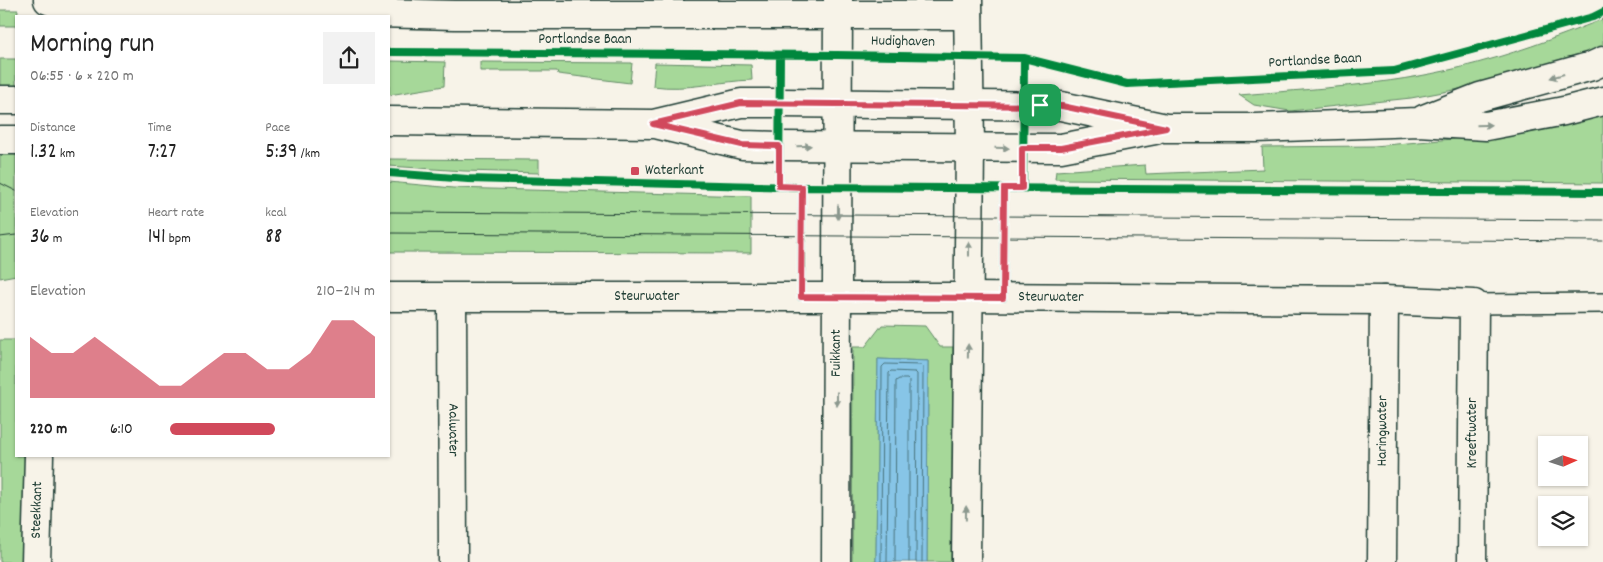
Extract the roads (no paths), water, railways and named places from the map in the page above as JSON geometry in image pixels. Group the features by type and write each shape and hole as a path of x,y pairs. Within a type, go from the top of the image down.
{"street":[{"path":"48,0 60,5 455,8 757,16 838,7 968,8 970,147 966,562"},
{"path":"837,146 838,7"},
{"path":"1418,122 1480,98 1603,62"},
{"path":"0,100 15,100"},
{"path":"390,121 653,124 742,145 1061,148 1166,128 1254,128 1418,122 1486,126 1564,111 1603,101"},
{"path":"653,124 741,103 970,104 1062,106 1166,128"},
{"path":"0,140 15,140"},
{"name":"Fuikkant","path":"836,562 837,146"},
{"name":"Steurwater","path":"390,297 452,299 969,297 1384,300 1474,304"},
{"name":"Aalwater","path":"452,299 453,562"},
{"name":"Haringwater","path":"1382,562 1384,300"},
{"name":"Kreeftwater","path":"1472,562 1474,304"},
{"name":"Steekkant","path":"36,562 39,457"}],"lane":[{"path":"1474,304 1603,303"}],"water":[{"path":"878,359 928,361 927,562 876,562"}],"tram line":[{"path":"0,183 15,190"},
{"path":"390,212 1603,220"},
{"path":"390,233 1603,241"},
{"path":"0,237 15,235"}],"place":[{"name":"Waterkant","path":"635,171"}]}
